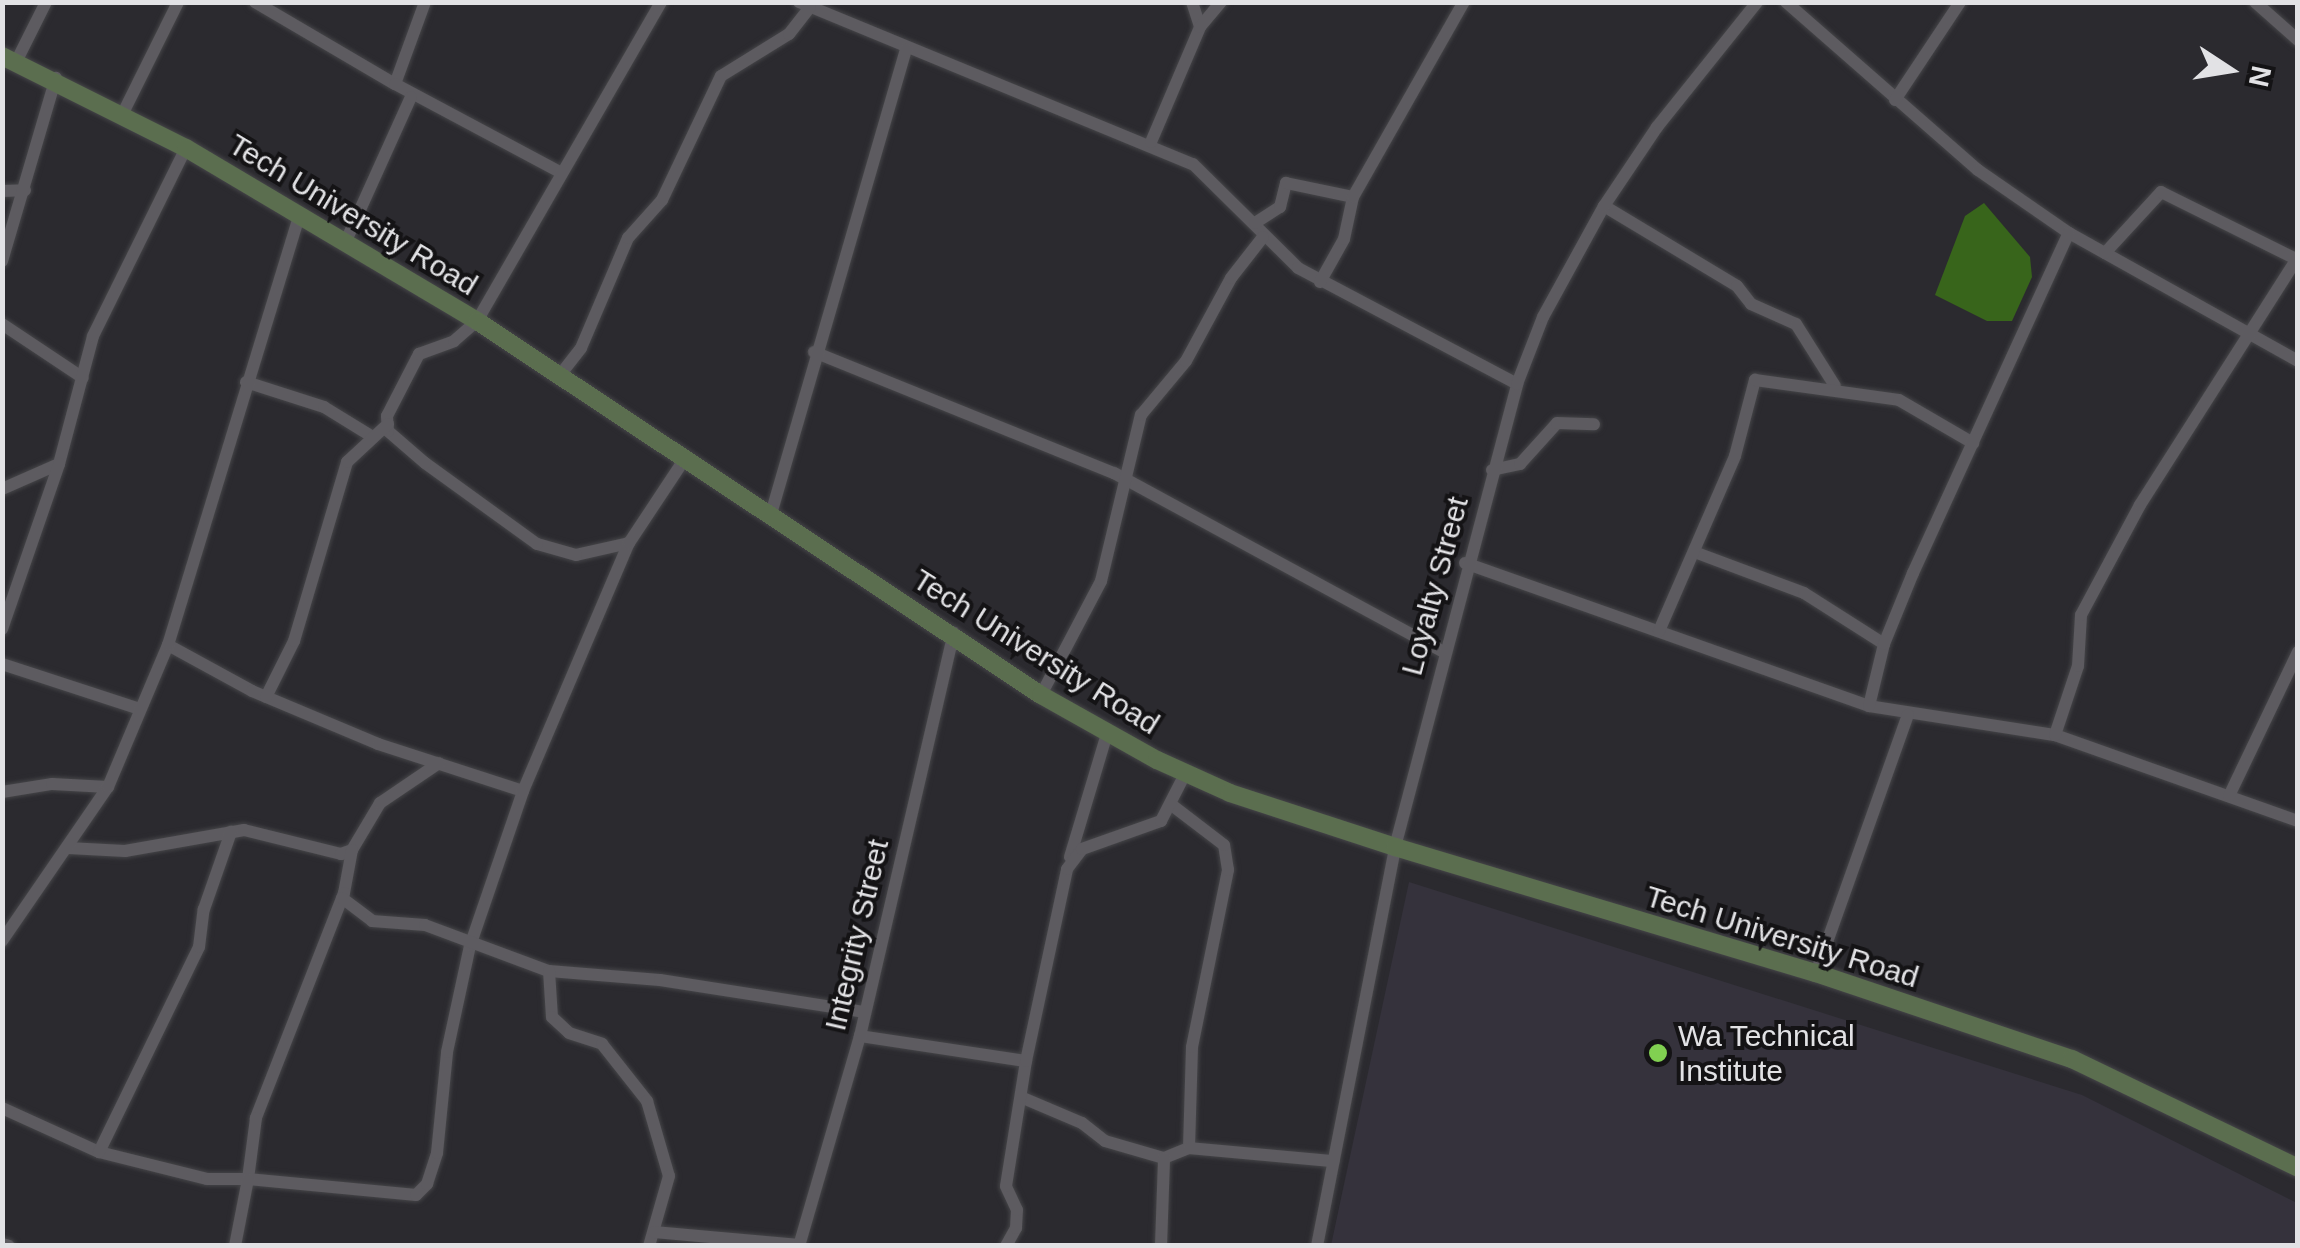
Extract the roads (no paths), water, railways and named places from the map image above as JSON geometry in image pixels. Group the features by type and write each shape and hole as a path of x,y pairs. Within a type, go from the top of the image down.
{"street":[{"path":"9,59 46,2"},
{"path":"122,113 178,2"},
{"path":"255,2 395,84 410,97 562,173"},
{"path":"395,84 425,2"},
{"path":"266,696 294,641 346,462 388,424 392,400 419,354 454,341 477,321 661,2"},
{"path":"1192,2 1200,26"},
{"path":"1151,142 1200,26 1222,2"},
{"path":"1320,282 1344,239 1354,197 1464,2"},
{"name":"Loyalty Street","path":"1316,1246 1395,847 1465,563 1516,384 1543,318 1604,206 1657,127 1758,2"},
{"path":"1786,2 1895,100 2069,234 2298,362"},
{"path":"1895,100 1960,2"},
{"path":"2255,2 2298,40"},
{"path":"560,375 582,348 628,238 662,200 720,76 790,34 805,5 906,49 1151,142 1192,164 1255,223 1263,236 1320,282 1516,384"},
{"path":"771,514 814,352 906,49"},
{"name":"Tech University Road","path":"9,59 56,78 186,148 477,321 1041,694 1185,774 1395,847 1816,974 2072,1059 2298,1168"},
{"path":"2,262 56,78"},
{"path":"345,243 410,97"},
{"path":"2,629 59,464 94,336 186,148"},
{"path":"1255,223 1280,206 1286,182 1354,197"},
{"path":"2,191 25,190"},
{"path":"2055,735 2078,666 2081,614 2140,505 2297,258 2161,192 2105,253"},
{"path":"1604,206 1737,286 1751,304 1796,324 1836,386"},
{"path":"2,942 108,787 168,645 299,216"},
{"path":"1870,706 1884,644 2069,234"},
{"path":"1041,694 1101,581 1141,415 1186,361 1231,278 1263,236"},
{"path":"2,324 83,378"},
{"path":"814,352 1128,480 1443,652"},
{"path":"1660,631 1697,553 1735,456 1756,380 1836,386 1918,407 1973,443"},
{"path":"246,382 324,408 374,437"},
{"path":"1492,470 1520,464 1557,423 1594,424"},
{"path":"388,424 452,485 537,544 576,554 629,542"},
{"path":"2,1108 99,1152 207,1179 248,1179 416,1196 427,1184 470,946 523,791 629,542 686,457"},
{"path":"2,489 59,464"},
{"path":"1697,553 1804,593 1884,644"},
{"path":"1465,563 1870,706 2055,735 2298,820"},
{"name":"Integrity Street","path":"799,1245 860,1036 954,633"},
{"path":"168,645 266,696 523,791"},
{"path":"2229,796 2298,652"},
{"path":"2,664 140,709"},
{"path":"1816,974 1908,714"},
{"path":"1006,1246 1016,1228 1017,1210 1006,1186 1026,1061 1067,870 1107,734"},
{"path":"235,1246 256,1118 342,898 352,850 380,804 440,763"},
{"path":"1067,870 1082,849 1150,826 1173,806 1185,774"},
{"path":"2,792 52,784 108,787"},
{"path":"1173,806 1224,845 1228,870 1192,1047 1190,1148"},
{"path":"68,848 124,850 232,832 341,854 352,850"},
{"path":"99,1152 198,946 204,909 232,832"},
{"path":"342,898 372,921 425,925 470,946 549,971 660,980 864,1012"},
{"path":"549,971 552,1017 569,1033 602,1044 646,1101 668,1176 651,1239 799,1245"},
{"path":"860,1036 1026,1061"},
{"path":"1023,1098 1082,1123 1105,1142 1164,1158 1190,1148 1334,1161"},
{"path":"1162,1246 1164,1158"},
{"path":"804,1229 815,1246"}],"place":[{"name":"Wa Technical Institute","path":"1658,1053"}]}
